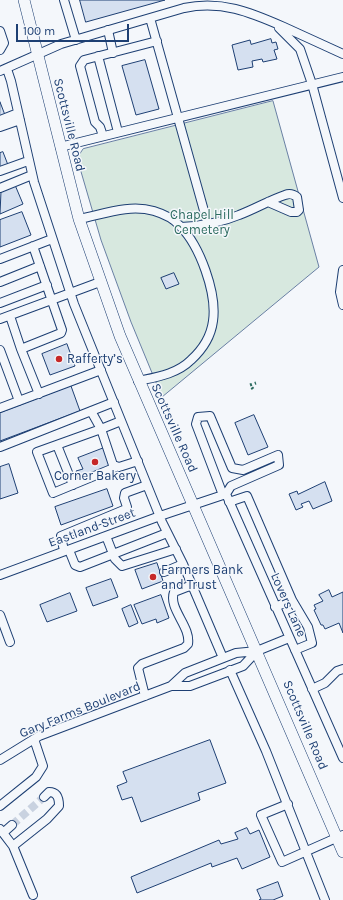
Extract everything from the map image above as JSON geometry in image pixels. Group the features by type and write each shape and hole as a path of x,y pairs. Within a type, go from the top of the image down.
{"main road":[{"name":"Scottsville Road","path":"24,0 79,219 100,282 138,381 340,836 343,852"}],"street":[{"path":"64,0 76,40"},
{"path":"223,658 183,564 167,533 70,293 32,175 19,117 4,70 37,54 76,40 150,18 183,4 226,6 250,12 343,54"},
{"path":"150,18 208,225"},
{"path":"270,21 289,36 300,49 312,84 343,198"},
{"path":"108,30 113,52"},
{"path":"0,31 4,43 0,50"},
{"path":"103,136 100,127 95,122 80,66 84,60 157,41"},
{"path":"98,56 118,132"},
{"path":"60,147 343,77"},
{"path":"0,120 19,117"},
{"path":"0,127 19,117"},
{"path":"0,171 28,161"},
{"path":"0,188 32,175"},
{"path":"181,226 208,225 239,216 268,202"},
{"path":"79,219 121,209 141,208 166,216 181,226 196,249 207,276 213,305 211,328 201,350 184,366 171,373 138,381"},
{"path":"0,259 52,239"},
{"path":"21,349 61,333 62,326 33,246"},
{"path":"0,282 40,266"},
{"path":"343,270 340,292 343,305"},
{"path":"0,319 100,282"},
{"path":"0,303 47,285"},
{"path":"10,316 39,394"},
{"path":"0,350 19,401"},
{"path":"0,408 101,370"},
{"path":"0,447 114,402"},
{"path":"91,412 101,429 116,467"},
{"name":"Lovers Lane","path":"226,497 231,486 279,465 278,455 243,470 232,468 210,416 198,417 196,424 226,497 312,689 341,748 343,758"},
{"path":"122,421 38,452 53,493 116,467 138,461"},
{"path":"57,445 73,485"},
{"path":"147,485 125,493 124,498 127,507 126,509 61,536 77,567 167,533"},
{"path":"192,504 226,497 248,496 292,600 308,627 312,643 295,650"},
{"name":"Eastland Street","path":"0,575 192,504"},
{"path":"106,536 118,564 122,566 176,549"},
{"path":"164,572 183,564"},
{"path":"145,696 138,668 142,664 184,648 188,644 187,633 173,599 174,592 192,585"},
{"path":"275,607 292,600"},
{"path":"0,615 10,642"},
{"path":"258,651 289,638"},
{"name":"Gary Farms Boulevard","path":"171,686 185,673 236,653 258,651"},
{"name":"Gary Farms Boulevard","path":"0,760 34,739 145,696 171,686 190,686 243,666 258,651"},
{"path":"312,689 325,683 337,671 343,669"},
{"path":"230,670 288,804 325,900"},
{"path":"0,806 36,777 43,766 34,739"},
{"path":"13,846 47,819 59,806 56,794 49,792 44,797"},
{"path":"288,804 261,815 282,862 340,836"},
{"path":"12,825 2,831 13,846 33,895"}],"green space":[{"name":"Chapel Hill Cemetery","path":"273,101 319,267 162,397 131,322 101,240 77,158 83,149"}],"building":[{"path":"80,0 165,0 86,22"},
{"path":"271,39 272,43 276,42 278,49 274,50 277,59 263,62 262,59 252,61 253,67 238,70 232,45 250,40 251,44"},
{"path":"145,60 159,109 136,115 122,66"},
{"path":"0,102 5,115 0,117"},
{"path":"3,152 8,165 0,168 0,153"},
{"path":"15,185 23,204 0,214 1,191"},
{"path":"22,212 31,235 0,247 0,220"},
{"path":"174,273 179,284 166,289 161,278"},
{"path":"67,344 75,366 50,375 42,354"},
{"path":"71,386 80,411 0,441 0,413"},
{"path":"254,415 268,447 248,455 235,423"},
{"name":"Corner Bakery","path":"104,448 111,466 79,479 76,471 83,469 78,458"},
{"path":"9,464 18,493 0,499 0,467"},
{"path":"325,482 332,501 313,509 309,501 301,504 303,507 296,510 289,494 297,491 298,494"},
{"path":"107,489 113,506 61,525 55,507"},
{"path":"157,563 163,581 142,589 135,570"},
{"path":"111,579 118,597 93,606 86,588"},
{"path":"329,590 332,597 343,592 343,633 339,623 325,629 323,625 321,625 314,610 316,609 314,605 323,601 319,595"},
{"path":"70,593 77,611 47,622 40,605"},
{"path":"161,595 169,618 157,623 156,619 142,624 134,605"},
{"path":"131,605 138,623 129,627 122,609"},
{"path":"210,740 226,783 198,793 200,800 141,822 132,797 122,800 117,786 127,782 123,772"},
{"path":"247,828 250,834 259,830 270,857 242,869 237,858 212,867 211,863 137,893 131,877 219,840 221,844 238,839 235,833"},
{"path":"278,882 283,896 273,900 259,900 261,899 257,890"}],"tunnel":[{"path":"12,825 44,797"}],"hedge":[{"path":"253,389 250,385 256,383"}],"place":[{"name":"Rafferty’s","path":"59,359"},
{"name":"Corner Bakery","path":"95,462"},
{"name":"Farmers Bank and Trust","path":"153,577"}]}
